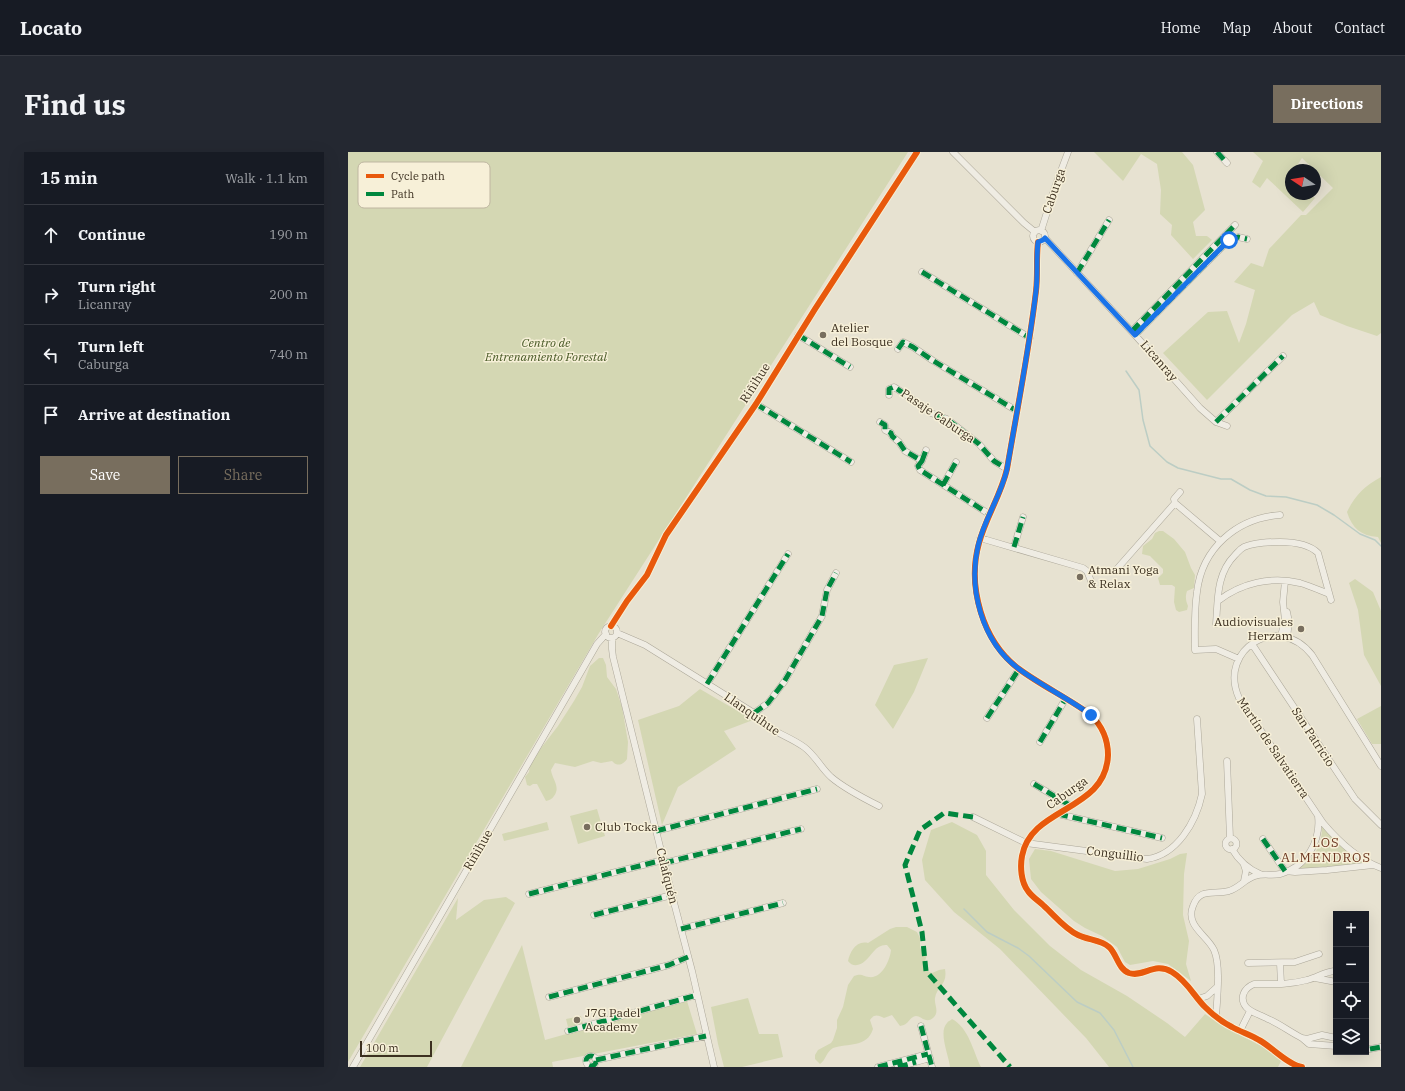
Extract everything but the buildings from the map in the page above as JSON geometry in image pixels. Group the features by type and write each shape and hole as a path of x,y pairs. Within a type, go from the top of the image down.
{"street":[{"name":"Riñihue","path":"353,1067 593,651 606,634 606,628 611,626 626,601 647,575 666,535 756,404 798,335 916,152"},
{"path":"954,152 1024,223 1038,231"},
{"name":"Caburga","path":"1068,152 1038,231 1034,235 1034,239 1038,242 1037,288 1030,338 1007,469 1003,484 980,538 976,559 976,594 987,628 996,644 1019,669 1091,715 1099,724 1106,741 1108,754 1107,766 1100,783 1092,792 1039,827 1032,834 1026,843 1022,854 1021,870 1028,891 1073,932 1108,947 1114,953 1122,967 1128,972 1134,974 1143,973 1156,968 1172,972 1183,980 1204,1006 1216,1017 1230,1027 1258,1039 1291,1062 1302,1067"},
{"path":"1217,152 1227,163"},
{"path":"1077,272 1109,220"},
{"path":"1133,333 1235,225"},
{"name":"Caburga","path":"1038,231 1044,232 1045,238"},
{"path":"1133,333 1229,240 1238,237 1247,239"},
{"path":"1038,242 1045,238"},
{"name":"Licanray","path":"1045,238 1200,408 1216,422 1227,426"},
{"path":"922,272 1030,338"},
{"path":"798,335 850,368"},
{"path":"898,349 903,342 913,346 932,360 1017,411"},
{"path":"1216,422 1283,356"},
{"name":"Pasaje Caburga","path":"888,395 889,389 894,387 905,393 932,413 947,419 979,444 994,461 1007,469"},
{"path":"756,404 851,462"},
{"path":"880,422 885,425 885,430 891,433 906,451 922,461"},
{"path":"926,450 922,461 918,466 920,470 989,514"},
{"path":"943,485 956,462"},
{"path":"1116,570 1175,503 1174,499 1180,492"},
{"path":"1175,503 1220,541"},
{"path":"1239,659 1216,650 1195,650 1198,584 1205,562 1211,551 1220,541 1243,524 1266,517 1280,515"},
{"path":"1014,547 1023,517"},
{"path":"980,538 1083,568 1087,571 1091,581"},
{"path":"1216,624 1219,583 1223,572 1238,552 1244,547 1250,545 1283,542 1310,547 1318,553 1330,597 1285,582 1248,588 1218,601"},
{"path":"707,684 788,554"},
{"path":"754,713 768,703 784,682 822,616 827,590 836,573"},
{"path":"1285,582 1284,607 1287,611 1290,622 1284,636 1302,644 1312,655 1381,766"},
{"path":"606,634 608,637 612,638 617,634 616,628 611,626"},
{"name":"Llanquihue","path":"617,634 644,645 754,713 761,722 770,729 804,747 832,778 879,806"},
{"name":"Martín de Salvatierra","path":"1284,636 1266,637 1252,644 1245,651 1239,659 1236,668 1234,678 1235,688 1239,698 1329,831 1343,845 1373,865"},
{"name":"Calafquén","path":"612,638 613,657 714,1067"},
{"name":"San Patricio","path":"1252,644 1354,799 1381,824"},
{"path":"987,718 1019,669"},
{"path":"1040,742 1066,698"},
{"name":"Conguillio","path":"973,817 1026,843 1146,859 1160,856 1168,851 1188,829 1195,816 1202,794 1197,719"},
{"path":"1227,761 1230,838 1237,842 1235,847 1232,849 1244,865 1260,874"},
{"path":"1034,784 1071,806"},
{"path":"656,831 817,789"},
{"path":"1058,814 1162,838"},
{"path":"1216,1017 1217,965 1215,953 1209,942 1193,923 1191,916 1195,901 1204,894 1214,891 1229,891 1254,876 1260,874 1279,874 1297,866 1302,862 1312,848 1318,831 1318,814"},
{"path":"529,894 801,829"},
{"path":"1263,839 1286,871 1295,872 1327,870 1373,865 1381,868"},
{"path":"1244,865 1246,871 1244,881"},
{"path":"594,915 672,896"},
{"path":"681,929 783,903"},
{"path":"1248,963 1302,961 1320,954"},
{"path":"549,997 669,965 688,957"},
{"path":"1280,962 1281,984"},
{"path":"1333,972 1296,983 1254,984 1248,987 1243,994 1242,999 1244,1005 1250,1011 1270,1019 1302,1038 1309,1044 1333,1046"},
{"path":"1315,978 1333,981"},
{"path":"1198,998 1207,996 1217,987"},
{"path":"568,1031 697,995"},
{"path":"1240,1031 1250,1011"},
{"path":"921,1026 932,1067"},
{"path":"1302,1038 1307,1039 1322,1035 1333,1037"},
{"path":"596,1060 706,1036"},
{"path":"1370,1049 1381,1047"},
{"path":"878,1067 929,1056"},
{"path":"898,1067 929,1056"}],"green space":[{"name":"Centro de Entrenamiento Forestal","path":"348,152 908,152 599,633 348,1062"},
{"path":"1094,152 1182,152 1193,165 1205,210 1193,222 1196,236 1207,236 1212,240 1193,259 1171,235 1172,225 1160,214 1161,190 1157,164 1141,154 1123,181"},
{"path":"1253,152 1381,152 1381,333 1377,336 1320,315 1314,302 1292,315 1207,400 1163,353 1208,312 1227,311 1239,343 1246,324 1255,290 1234,282 1251,263 1263,267 1269,249 1301,215 1306,215 1333,188 1321,176 1321,164 1308,164 1302,158 1298,164 1285,164 1285,195 1267,178 1260,188 1252,182 1263,161"},
{"path":"1290,200 1313,200 1303,212"},
{"path":"1381,477 1381,543 1378,537 1367,535 1358,530 1352,523 1347,512 1353,501 1361,492"},
{"path":"1163,531 1174,539 1185,552 1195,575 1194,588 1186,593 1188,606 1187,610 1179,612 1176,610 1174,602 1175,587 1172,585 1160,585 1158,578 1163,573 1163,569 1150,556 1142,554 1143,546 1152,539 1155,533"},
{"path":"1355,579 1373,592 1381,611 1381,686 1364,655 1358,610 1349,583"},
{"path":"599,658 603,658 606,665 607,677 616,689 622,707 628,742 627,759 624,763 618,765 612,761 601,763 593,761 575,767 555,763 551,770 557,789 552,799 546,801 537,784 530,786 527,785 525,777 529,772 530,765 574,701 582,687 590,666"},
{"path":"928,658 914,692 893,729 875,705 894,665"},
{"path":"700,689 753,720 724,731 736,749 678,787 662,825 638,720 679,706"},
{"path":"1381,706 1381,744 1372,744 1357,719"},
{"path":"597,809 605,836 578,844 570,816"},
{"path":"547,822 549,830 504,841 502,834"},
{"path":"952,822 977,835 986,851 986,875 1014,910 1050,946 1081,970 1127,996 1185,1037 1205,1014 1223,1026 1265,1048 1281,1061 1278,1067 1109,1067 1086,1038 1000,949 954,912 925,880 922,860 931,830"},
{"path":"1322,825 1368,863 1292,871 1305,864 1315,853 1321,840"},
{"path":"1035,849 1051,851 1115,871 1138,869 1170,859 1180,854 1187,853 1184,874 1183,915 1189,941 1186,964 1191,981 1168,964 1153,961 1130,965 1125,962 1117,947 1102,936 1074,921 1041,892 1031,879 1029,859"},
{"path":"506,897 515,903 427,1067 360,1067 458,898 456,920 484,900"},
{"path":"896,927 907,927 917,932 920,938 920,948 927,955 924,964 926,970 932,973 945,969 946,974 944,982 935,998 935,1016 928,1020 916,1016 900,1026 892,1015 884,1018 875,1016 870,1020 873,1029 866,1039 856,1044 833,1048 820,1064 815,1059 815,1055 818,1050 831,1043 833,1040 837,1028 837,1020 843,1007 848,985 854,976 857,975 874,977 878,975 887,963 891,950 887,945 880,946 874,950 868,959 858,965 852,964 848,961 850,954 860,943 868,943 890,929"},
{"path":"522,945 545,1040 687,1001 697,1034 552,1062 553,1067 461,1067"},
{"path":"748,998 759,1034 778,1034 783,1057 742,1067 724,1067 711,1007"},
{"path":"581,1016 583,1024 568,1027 566,1019"},
{"path":"952,1019 963,1028 967,1034 981,1067 950,1067 944,1032 947,1022"}],"waterway":[{"path":"1126,371 1139,390 1143,420 1150,446 1167,462 1178,468 1221,479 1231,479 1250,490 1266,496 1286,497 1317,505 1334,515 1360,534 1375,540 1381,546"},
{"path":"964,909 987,932 1018,948 1029,956 1077,1002 1100,1013 1114,1030 1133,1067"}],"marked path":[{"path":"1217,152 1227,163"},
{"path":"1077,273 1109,220"},
{"path":"1132,331 1235,225"},
{"path":"1135,335 1229,240 1238,237 1247,239"},
{"path":"922,272 1030,338"},
{"path":"798,335 850,367"},
{"path":"898,349 903,342 913,347 1017,411"},
{"path":"1216,422 1283,356"},
{"path":"889,395 889,389 894,387 931,413 947,419 979,444 994,461 1007,469"},
{"path":"756,404 851,462"},
{"path":"880,422 885,425 885,430 891,433 905,451 922,461 918,466 920,470 989,514"},
{"path":"922,461 926,450"},
{"path":"943,485 956,462"},
{"path":"1014,547 1023,517"},
{"path":"707,684 788,554"},
{"path":"754,713 768,703 784,682 822,616 827,590 836,573"},
{"path":"987,718 1019,669"},
{"path":"1040,742 1066,698"},
{"path":"1034,784 1071,806"},
{"path":"656,831 817,789"},
{"path":"973,817 944,813 920,830 905,865 922,932 926,971 1010,1067"},
{"path":"1058,814 1162,838"},
{"path":"664,863 801,829"},
{"path":"1263,839 1285,871"},
{"path":"529,894 663,860"},
{"path":"594,915 672,895"},
{"path":"681,929 783,903"},
{"path":"549,997 669,965 688,957"},
{"path":"568,1031 697,995"},
{"path":"921,1026 932,1067"},
{"path":"596,1060 706,1036"},
{"path":"1370,1049 1381,1047"},
{"path":"878,1067 928,1054"},
{"path":"591,1056 596,1061 591,1066 586,1061 591,1056"},
{"path":"898,1067 916,1062"}],"cycle path":[{"path":"611,626 627,601 647,575 666,535 756,404 815,309 917,152"},
{"path":"1038,242 1036,291 1023,380 1007,469 979,543 975,577 977,594 981,612 995,644 1019,669 1091,715 1104,734 1108,755 1104,774 1095,788 1082,799 1039,827 1028,840 1021,860 1021,870 1024,883 1031,895 1069,929 1078,935 1102,943 1109,947 1125,971 1134,974 1160,968 1172,972 1182,980 1201,1003 1218,1018 1232,1027 1264,1043 1291,1063 1302,1067"}],"place":[{"name":"Atelier del Bosque","path":"823,335"},
{"name":"Atmani Yoga & Relax","path":"1080,577"},
{"name":"Audiovisuales Herzam","path":"1301,629"},
{"name":"Club Tocka","path":"587,827"},
{"name":"J7G Padel Academy","path":"577,1020"}],"district":[{"name":"LOS ALMENDROS","path":"1326,850"}],"route":[{"path":"1091,715 1019,669 1001,651 987,628 976,594 975,566 978,545 989,514 1006,476 1030,338 1037,288 1038,242 1045,238 1135,335 1229,240"}]}
